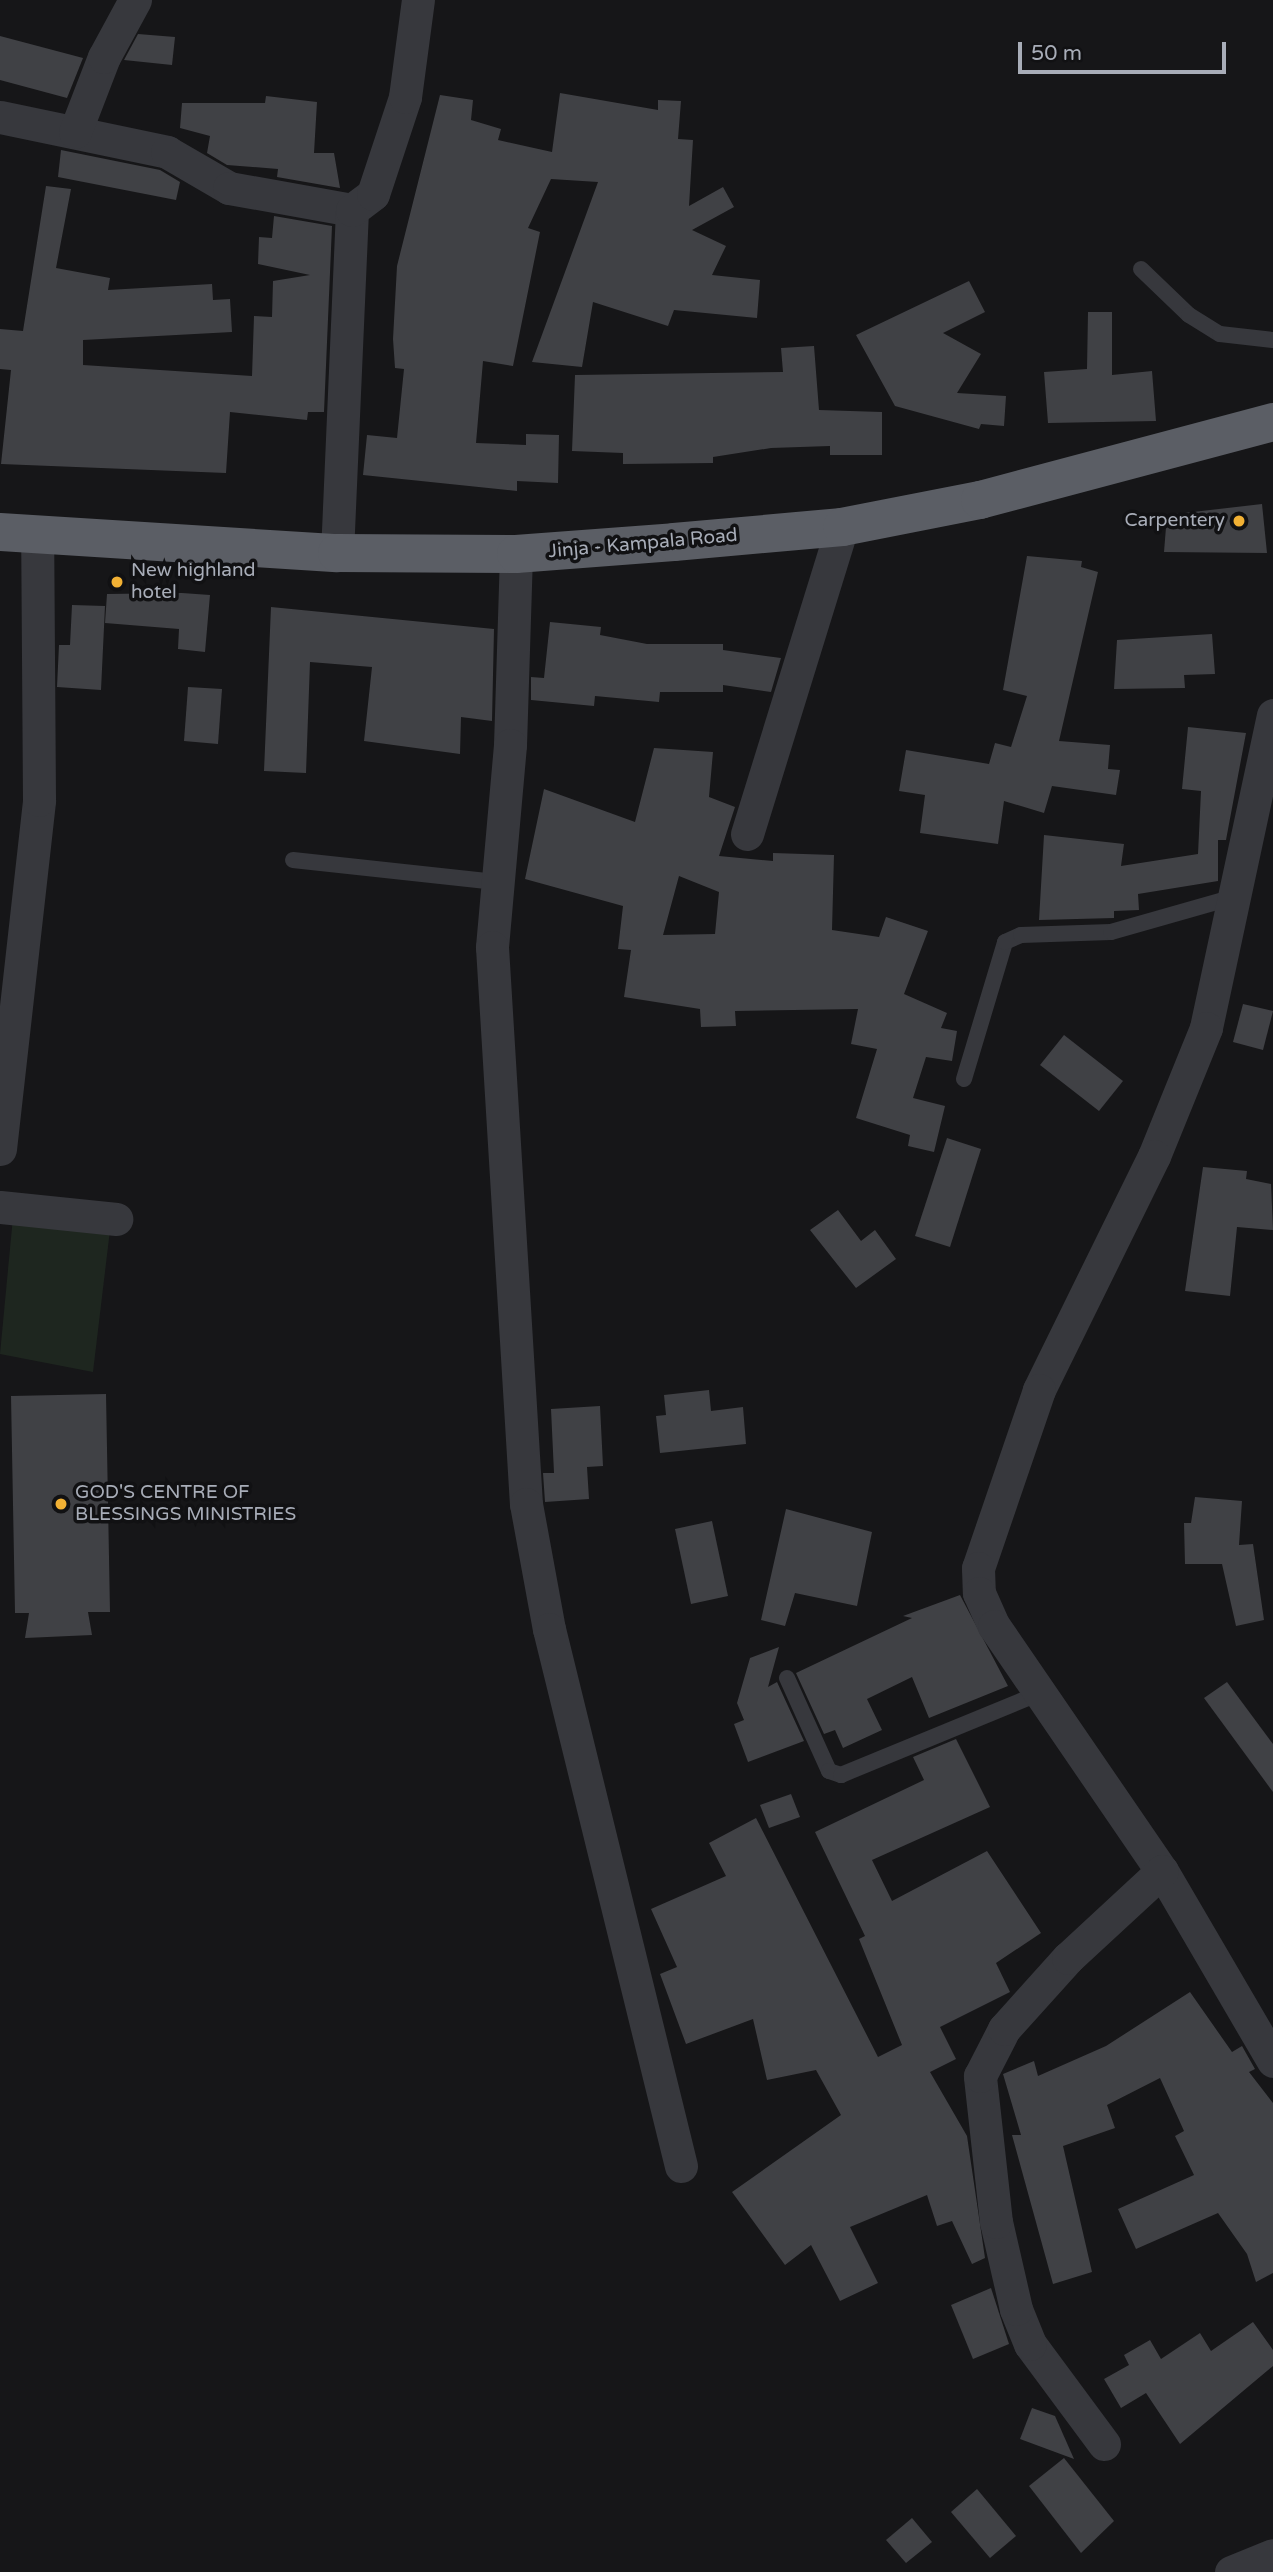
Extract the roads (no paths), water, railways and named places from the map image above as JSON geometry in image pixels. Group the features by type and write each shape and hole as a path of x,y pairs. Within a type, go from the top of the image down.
{"highway":[{"name":"Jinja - Kampala Road","path":"0,531 337,552 516,554 842,527 1101,471 1273,422"}],"street":[{"path":"75,132 104,57 135,0"},
{"path":"0,117 167,152 229,188 352,210 373,194 405,97 418,0"},
{"path":"337,552 352,210"},
{"path":"747,834 842,527"},
{"path":"0,1149 39,800 37,533"},
{"path":"516,554 510,745 492,947 526,1504 550,1629 681,2166"},
{"path":"1273,718 1206,1028 1154,1156 1039,1390 982,1540 979,1593 994,1626 1162,1871 1273,2061"},
{"path":"0,1207 116,1219"},
{"path":"1104,2444 1030,2344 1016,2309 996,2222 980,2076 1004,2029 1068,1958 1162,1871"},
{"path":"1231,2572 1273,2555"}],"lane":[{"path":"1141,269 1180,307 1220,334 1273,340"},
{"path":"293,860 496,882"},
{"path":"964,1079 1005,942 1021,934 1111,932 1234,897"},
{"path":"787,1678 829,1771 841,1775 1040,1693"}],"place":[{"name":"Carpentery","path":"1239,521"},
{"name":"New highland hotel","path":"117,582"},
{"name":"GOD'S CENTRE OF BLESSINGS MINISTRIES","path":"61,1504"}]}
